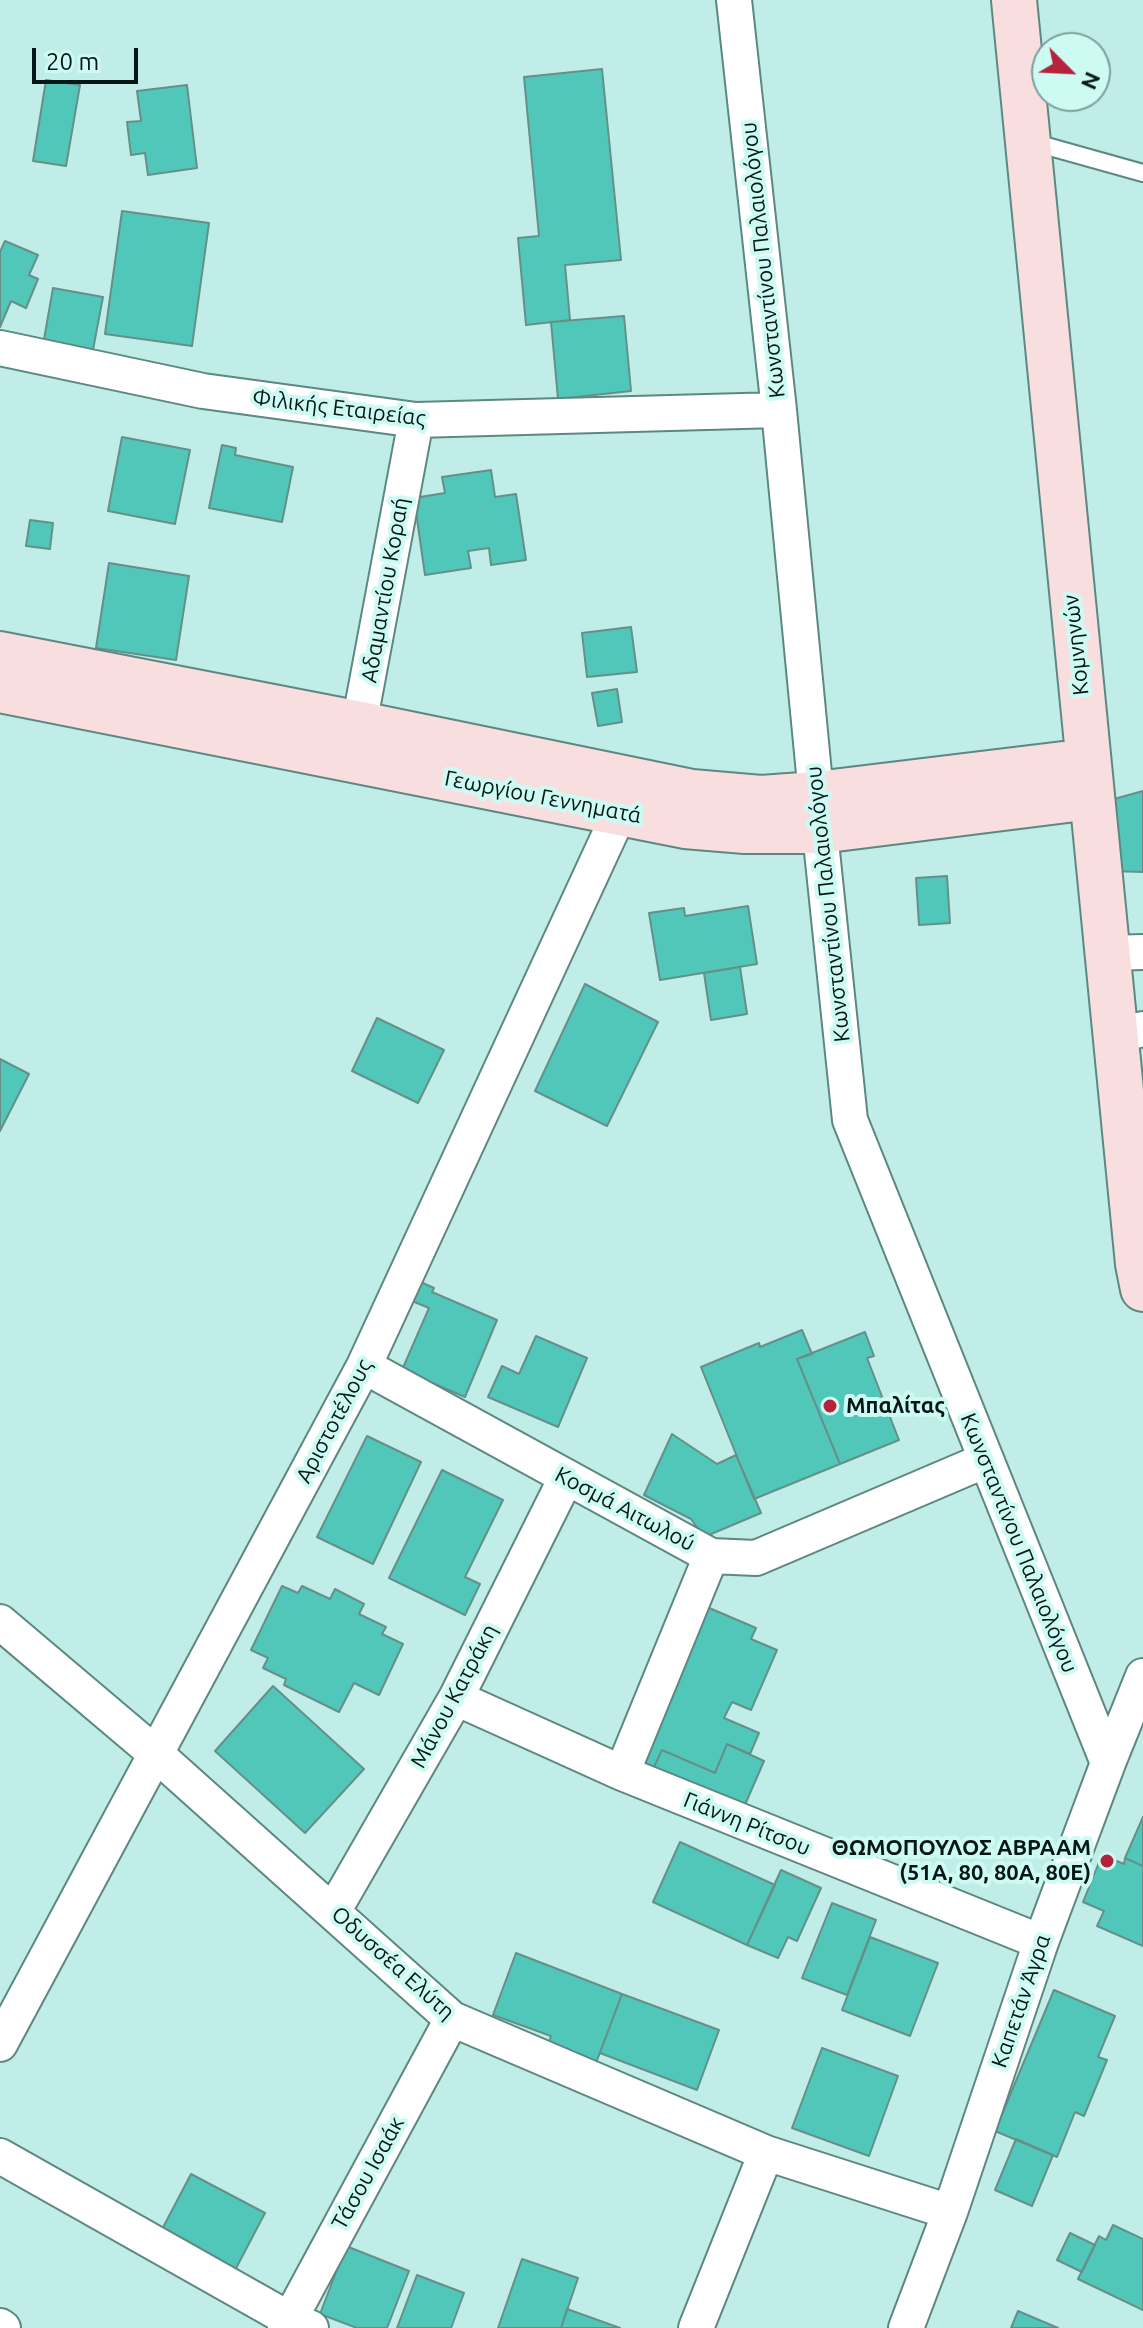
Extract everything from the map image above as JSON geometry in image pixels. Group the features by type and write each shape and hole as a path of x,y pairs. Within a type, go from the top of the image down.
{"street":[{"name":"Κωνσταντίνου Παλαιολόγου","path":"734,0 779,410 850,1120 1108,1763"},
{"name":"Κομνηνών","path":"1014,1 1089,779 1125,952 1138,1264 1143,1289"},
{"name":"Φιλικής Εταιρείας","path":"0,348 203,391 416,420 779,410"},
{"name":"Αδαμαντίου Κοραή","path":"356,741 416,420"},
{"name":"Γεωργίου Γεννηματά","path":"0,654 356,741 624,796 685,826 745,831 818,812 1089,779"},
{"name":"Γεωργίου Γεννηματά","path":"0,690 356,741"},
{"name":"Αριστοτέλους","path":"0,2044 364,1366 624,796"},
{"name":"Κοσμά Αιτωλού","path":"364,1366 711,1556 756,1558 986,1460"},
{"name":"Μάνου Κατράκη","path":"334,1910 456,1698 566,1478"},
{"path":"622,1773 711,1556"},
{"name":"Οδυσσέα Ελύτη","path":"0,1622 334,1910 452,2019 766,2153 950,2212"},
{"name":"Καπετάν Άγρα","path":"906,2328 950,2212 1041,1942 1143,1676"},
{"name":"Γιάννη Ρίτσου","path":"456,1698 622,1773 1041,1942"},
{"name":"Τάσου Ισαάκ","path":"295,2325 452,2019"},
{"path":"696,2328 766,2153"},
{"path":"0,2156 295,2325"}],"lane":[{"path":"1027,141 1143,173"}],"building":[{"path":"602,69 621,260 565,265 570,320 526,325 518,238 539,236 524,77"},
{"path":"46,80 80,85 66,166 33,161"},
{"path":"187,85 197,168 148,175 145,153 131,155 127,122 141,121 137,91"},
{"path":"122,211 209,223 192,346 105,334"},
{"path":"5,241 38,255 29,275 38,279 26,308 11,301 0,327 0,252"},
{"path":"53,288 103,297 92,355 43,345"},
{"path":"624,316 631,391 558,399 551,322"},
{"path":"122,437 190,450 175,524 108,511"},
{"path":"222,445 236,448 235,455 293,467 282,522 209,508"},
{"path":"491,470 495,497 516,494 526,560 491,565 489,548 468,551 471,568 425,575 414,498 445,493 442,477"},
{"path":"30,520 53,523 50,549 26,546"},
{"path":"109,563 189,576 176,660 96,648"},
{"path":"631,627 637,672 587,677 582,633"},
{"path":"617,689 622,722 598,726 592,693"},
{"path":"1143,791 1143,872 1111,871 1114,799"},
{"path":"947,876 950,923 919,925 916,878"},
{"path":"748,906 757,964 660,980 649,913 684,908 685,916"},
{"path":"740,967 747,1014 711,1020 704,973"},
{"path":"585,984 658,1022 607,1126 535,1091"},
{"path":"377,1018 444,1050 418,1103 352,1071"},
{"path":"0,1059 29,1074 0,1131"},
{"path":"416,1280 434,1288 432,1292 497,1320 465,1397 402,1370 429,1308 407,1299"},
{"path":"802,1330 812,1354 797,1359 840,1464 754,1499 701,1367 759,1343 760,1347"},
{"path":"865,1332 874,1356 867,1358 899,1440 840,1464 797,1359"},
{"path":"536,1336 587,1358 558,1427 488,1397 502,1366 519,1374"},
{"path":"672,1434 717,1464 736,1455 761,1513 704,1537 691,1519 644,1495"},
{"path":"367,1436 421,1462 373,1564 317,1537"},
{"path":"442,1470 503,1500 465,1577 480,1584 465,1615 389,1578"},
{"path":"282,1586 298,1593 302,1586 330,1599 335,1589 364,1604 359,1614 386,1627 382,1634 403,1644 379,1695 354,1683 339,1712 284,1685 286,1679 263,1668 268,1658 251,1650"},
{"path":"707,1607 756,1628 751,1639 777,1650 751,1710 732,1702 724,1718 759,1733 750,1754 727,1744 715,1773 662,1750 654,1767 640,1762"},
{"path":"273,1686 364,1769 305,1833 215,1751"},
{"path":"727,1744 764,1761 744,1807 654,1767 662,1750 715,1773"},
{"path":"1143,1817 1143,1866 1125,1858"},
{"path":"680,1842 775,1885 747,1945 653,1902"},
{"path":"1102,1855 1124,1864 1125,1858 1143,1866 1143,1946 1097,1926 1104,1911 1083,1902"},
{"path":"781,1870 821,1888 797,1941 788,1937 778,1958 747,1945"},
{"path":"832,1903 876,1920 847,1995 802,1978"},
{"path":"870,1937 938,1963 910,2036 842,2010"},
{"path":"516,1953 622,1994 596,2063 548,2045 551,2036 493,2015"},
{"path":"1054,1990 1115,2016 1098,2057 1107,2060 1084,2116 1075,2112 1057,2157 995,2131"},
{"path":"622,1994 719,2030 697,2090 600,2053"},
{"path":"822,2048 898,2076 869,2156 792,2128"},
{"path":"1016,2139 1053,2155 1032,2206 995,2190"},
{"path":"191,2174 265,2213 232,2276 158,2237"},
{"path":"1113,2225 1143,2239 1143,2310 1078,2279 1099,2236 1106,2240"},
{"path":"1070,2233 1095,2245 1082,2272 1057,2260"},
{"path":"346,2246 409,2271 387,2328 357,2328 320,2314"},
{"path":"522,2259 578,2278 561,2328 498,2328"},
{"path":"417,2275 464,2293 451,2328 397,2328"},
{"path":"567,2309 620,2328 561,2328"},
{"path":"1018,2311 1058,2328 1011,2328"}],"place":[{"name":"Μπαλίτας","path":"830,1406"},
{"name":"ΘΩΜΟΠΟΥΛΟΣ ΑΒΡΑΑΜ (51Α, 80, 80Α, 80Ε)","path":"1107,1861"}]}
